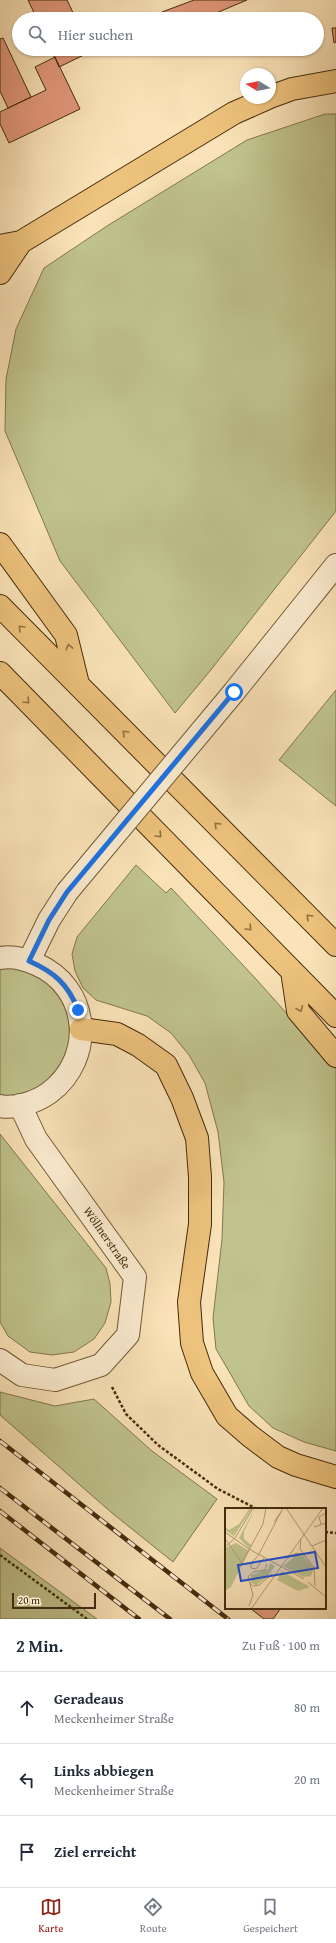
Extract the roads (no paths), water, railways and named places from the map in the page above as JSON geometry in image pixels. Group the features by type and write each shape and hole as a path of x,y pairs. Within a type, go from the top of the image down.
{"highway":[{"path":"276,95 292,89 336,81"},
{"path":"0,273 10,244 234,113 255,104"},
{"path":"0,544 66,635 78,685"},
{"path":"0,606 336,945"},
{"path":"0,673 336,1016"},
{"path":"292,971 298,1011 336,1056"},
{"path":"81,1029 117,1034 138,1045 166,1065 182,1098 196,1138 200,1177 200,1224 189,1302 192,1342 200,1367 227,1416 278,1457 296,1465 336,1477"},
{"path":"296,1465 336,1466"}],"street":[{"path":"29,961 49,920 67,892 234,692 336,565"},
{"path":"0,958 17,958 46,968 66,986 75,1004 81,1029 81,1042 77,1056 71,1071 63,1081 43,1097 10,1106"},
{"name":"Wöllnerstraße","path":"0,1360 22,1375 55,1380 101,1365 128,1335 135,1277 36,1139 10,1106"}],"railway":[{"path":"0,1441 228,1619"},
{"path":"0,1488 170,1619"},
{"path":"0,1511 139,1619"}]}
